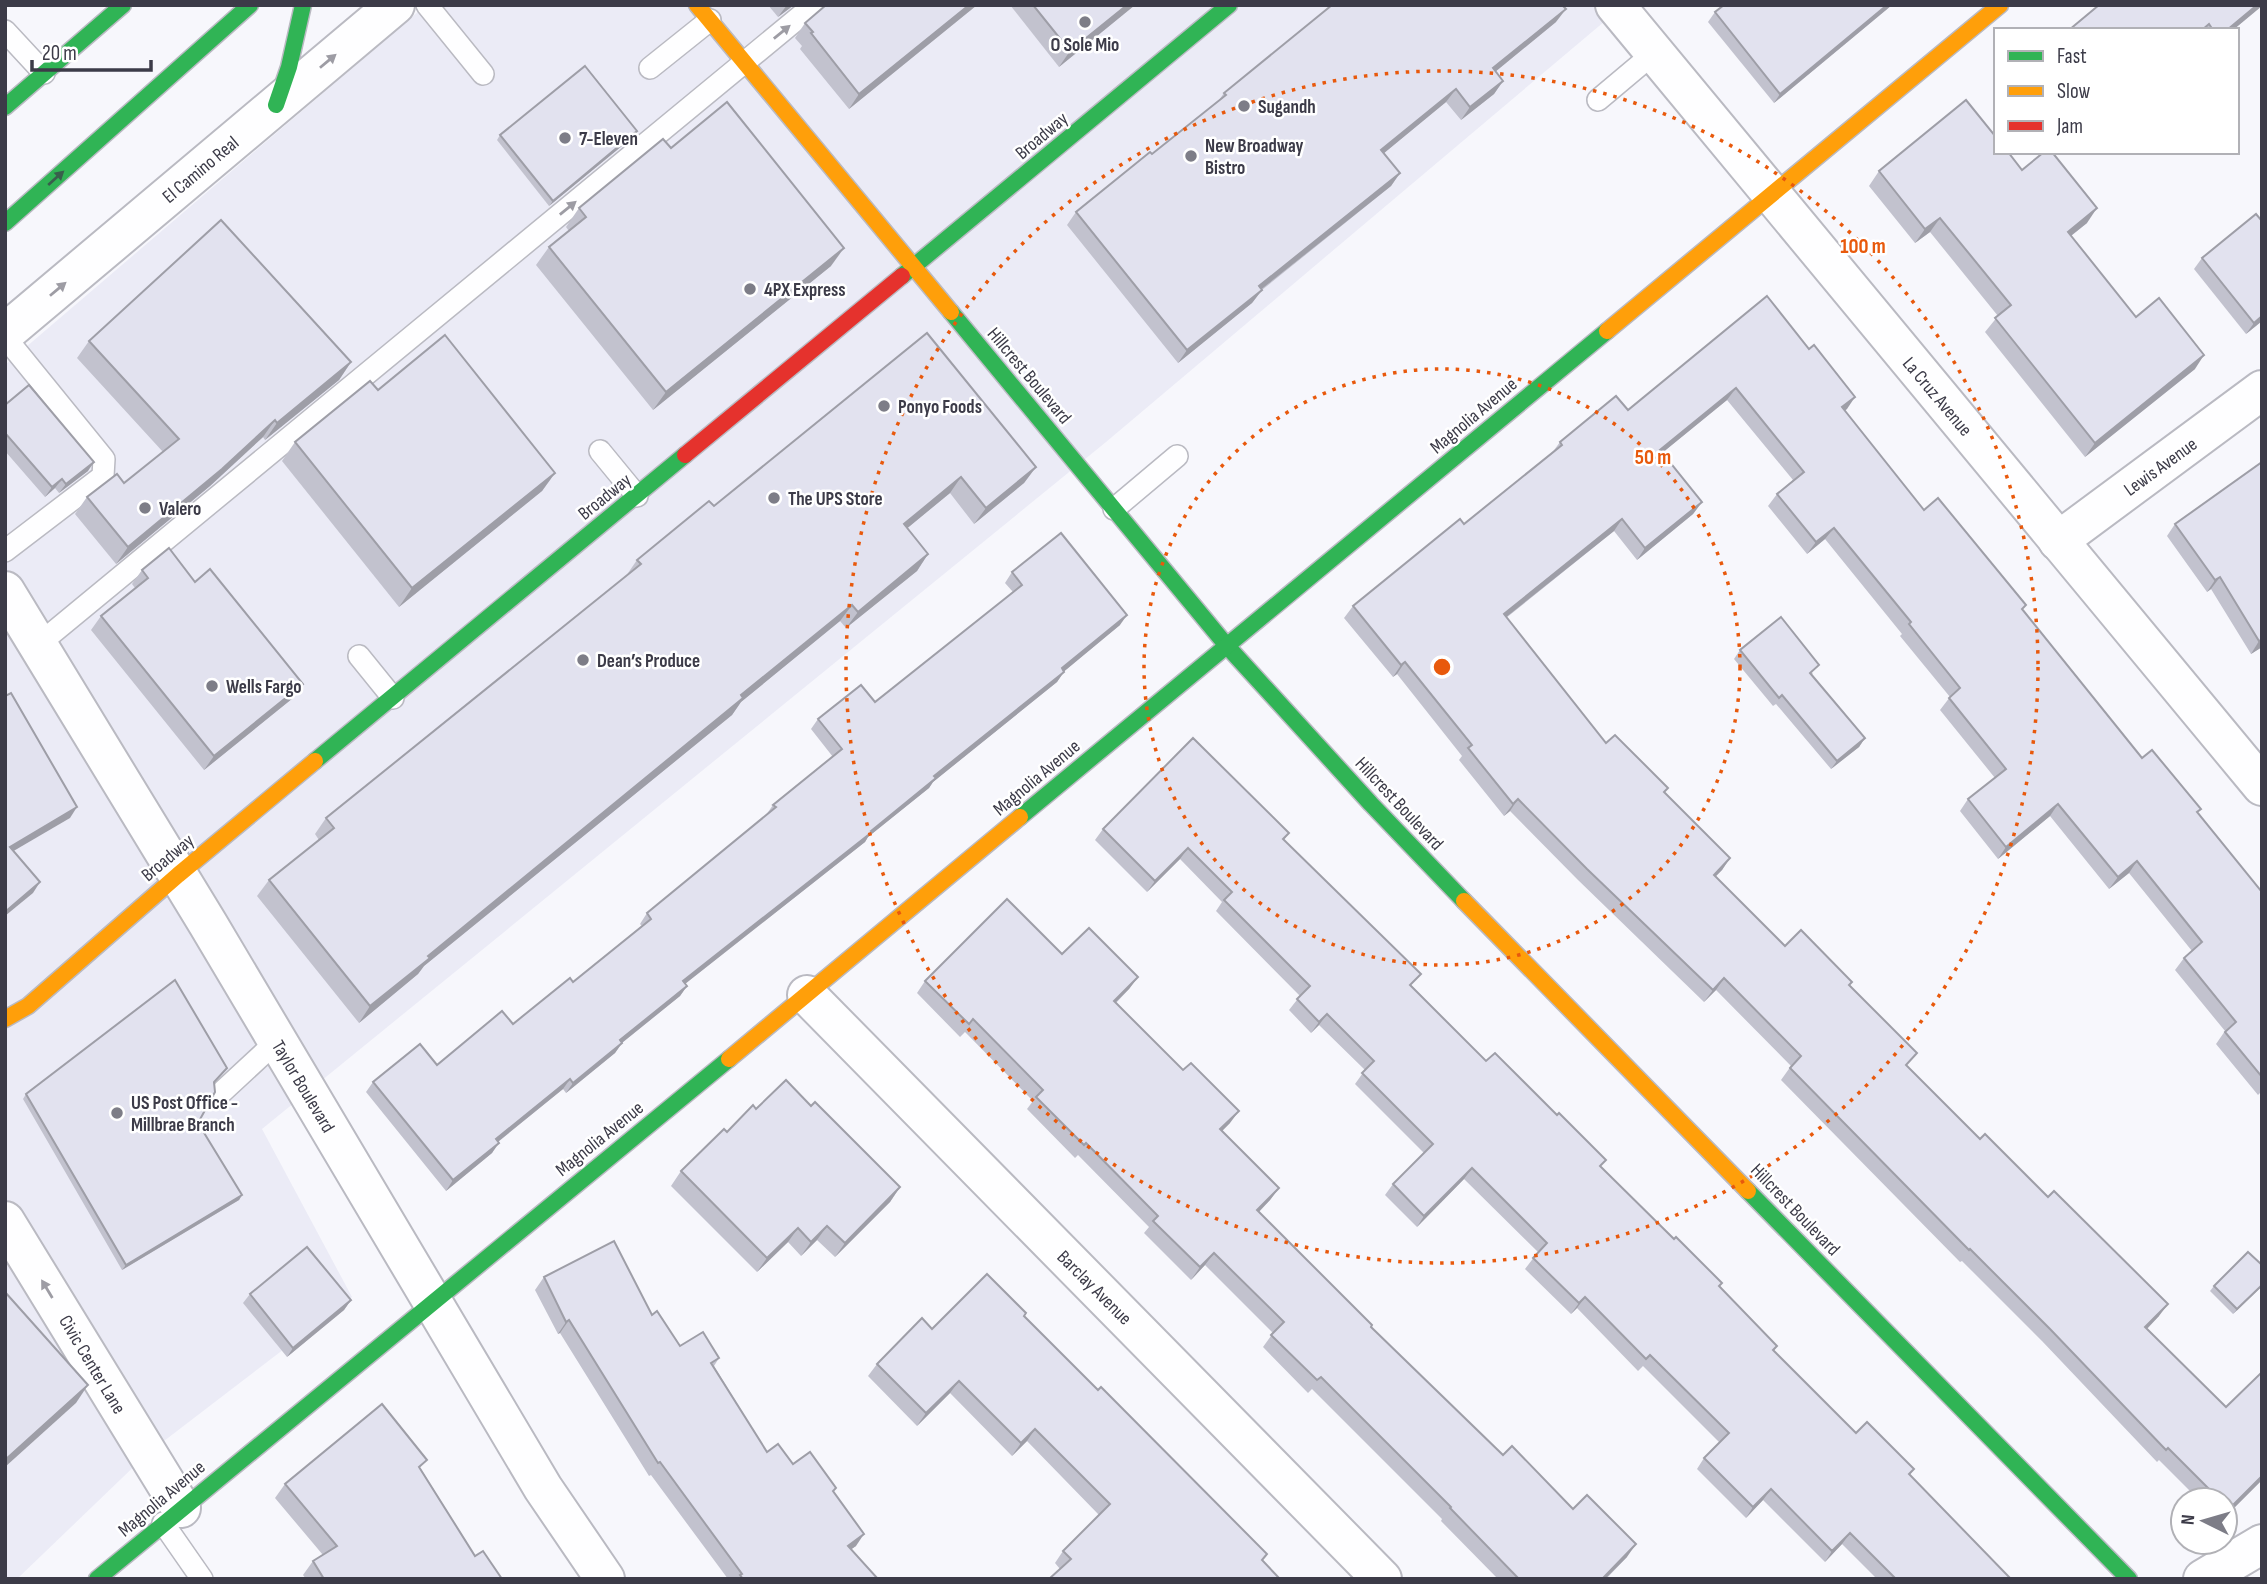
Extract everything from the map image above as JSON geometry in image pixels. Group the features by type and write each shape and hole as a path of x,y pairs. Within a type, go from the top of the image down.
{"street":[{"path":"5,107 123,5"},
{"path":"5,223 250,5"},
{"path":"276,105 289,67 303,5"},
{"name":"El Camino Real","path":"5,335 394,5"},
{"name":"Broadway","path":"5,1018 28,1006 177,875 1229,5"},
{"name":"La Cruz Avenue","path":"1615,5 2262,786"},
{"name":"Magnolia Avenue","path":"97,1579 807,995 2000,5"},
{"name":"Hillcrest Boulevard","path":"704,13 1227,646 1371,804 1507,946 2129,1579"},
{"name":"Lewis Avenue","path":"2058,541 2262,390"},
{"name":"Taylor Boulevard","path":"5,591 543,1488 605,1579"},
{"name":"Barclay Avenue","path":"807,995 1382,1579"},
{"name":"Civic Center Lane","path":"5,1221 121,1410 172,1515"},
{"path":"2203,1579 2262,1544"}],"lane":[{"path":"427,5 483,74"},
{"path":"39,644 814,5"},
{"path":"650,68 704,13"},
{"path":"5,31 44,73"},
{"path":"1598,100 1654,53"},
{"path":"5,335 104,459 103,476 5,551"},
{"path":"600,451 638,496"},
{"path":"1114,509 1177,456"},
{"path":"359,656 393,698"},
{"path":"223,1091 277,1041"},
{"path":"172,1515 202,1579"}],"shaded area":[{"path":"426,5 1624,5 1106,442 262,1129 352,1297 147,1454 17,1579 5,1579 5,365"}],"building":[{"path":"826,5 969,5 859,94 805,23"},
{"path":"1033,5 1127,5 1070,51"},
{"path":"1332,5 1562,5 1566,9 1493,68 1503,81 1470,107 1456,89 1381,150 1400,173 1259,286 1262,290 1187,350 1076,212 1226,95 1224,93"},
{"path":"1724,5 1887,5 1780,94 1715,12"},
{"path":"2099,5 2257,5 2229,28 2212,28 2209,24 2204,28 2071,28"},
{"name":"7-Eleven","path":"585,66 637,131 553,201 500,135"},
{"path":"1966,100 1994,135 1994,154 2010,154 2022,170 2042,154 2054,154 2097,208 2068,232 2136,317 2159,298 2204,355 2095,443 1995,318 2011,305 1940,218 1925,229 1879,171"},
{"path":"727,102 844,248 666,392 549,247 586,217 579,208 663,139 671,148"},
{"path":"2256,214 2262,221 2262,316 2254,323 2202,258"},
{"path":"221,220 351,362 277,423 275,420 222,469 128,547 87,497 117,474 124,483 179,439 89,341"},
{"path":"1767,296 1809,349 1814,345 1855,397 1842,407 1924,510 1938,498 2026,605 2022,609 2142,758 2152,750 2201,809 2197,812 2262,892 2262,1077 2225,1032 2236,1022 2184,958 2202,942 2137,861 2118,877 2058,804 2006,847 1968,799 2006,769 1949,698 1960,688 1909,624 1911,622 1834,528 1816,542 1777,494 1804,472 1736,388 1660,450 1702,502 1645,548 1622,519 1504,614 1606,743 1615,735 1668,788 1664,792 1730,858 1714,875 1785,946 1801,930 1852,982 1849,985 1917,1053 1906,1065 1980,1139 1985,1134 2048,1197 2054,1191 2168,1304 2145,1327 2226,1407 2262,1372 2262,1476 2239,1499 2239,1486 2206,1486 2168,1448 2166,1450 2050,1329 1790,1068 1801,1056 1724,978 1713,990 1518,799 1513,804 1468,748 1472,745 1405,662 1401,665 1353,606 1460,519 1464,524 1562,445 1560,442 1616,396 1628,410"},
{"path":"927,333 1036,467 986,508 961,477 904,524 928,554 858,612 852,605 370,1006 269,880 334,828 326,818 641,564 637,560 709,501 714,506"},
{"path":"445,335 555,473 412,588 295,442 370,381 378,390"},
{"path":"29,385 94,462 66,484 62,479 52,487 5,433 5,405"},
{"path":"2262,462 2262,640 2259,641 2220,577 2215,580 2175,524"},
{"path":"1061,533 1127,615 1062,668 1064,672 934,776 936,778 872,832 683,981 687,986 620,1040 622,1043 573,1083 570,1079 496,1139 499,1143 453,1180 373,1082 420,1044 437,1065 502,1011 513,1024 570,978 573,982 651,919 647,913 842,749 818,719 861,685 875,702 1022,585 1012,572"},
{"path":"169,548 195,582 210,569 303,684 214,756 101,616 148,578 142,570"},
{"path":"1781,617 1819,665 1810,673 1865,738 1837,761 1782,695 1779,698 1740,650"},
{"path":"11,693 77,807 10,847 40,882 5,912 5,696"},
{"path":"1193,738 1289,833 1283,839 1421,974 1410,985 1486,1061 1495,1053 1557,1115 1559,1113 1606,1160 1600,1166 1722,1283 1719,1286 1777,1346 1773,1350 1856,1433 1867,1422 1914,1469 1909,1474 2011,1579 1896,1579 1850,1533 1832,1551 1771,1489 1753,1507 1704,1458 1729,1433 1650,1355 1646,1359 1585,1297 1579,1303 1533,1258 1547,1243 1472,1168 1424,1216 1393,1184 1433,1144 1362,1073 1374,1061 1327,1014 1319,1022 1297,999 1310,986 1224,900 1232,892 1188,848 1155,881 1103,829"},
{"path":"1007,899 1062,954 1089,928 1138,977 1114,1001 1183,1070 1191,1063 1239,1111 1220,1129 1279,1188 1257,1210 1372,1325 1371,1327 1503,1455 1512,1446 1573,1509 1587,1495 1636,1544 1604,1577 1606,1579 1519,1579 1321,1377 1317,1380 1271,1335 1284,1322 1214,1253 1200,1267 1153,1221 1158,1216 1036,1097 1043,1090 973,1019 969,1024 925,981"},
{"name":"US Post Office - Millbrae Branch","path":"175,980 227,1068 214,1082 215,1092 198,1123 242,1195 126,1265 26,1094"},
{"path":"786,1080 811,1106 815,1102 900,1187 845,1243 827,1226 811,1242 798,1228 767,1258 681,1171 724,1129 727,1132 753,1105 756,1109"},
{"path":"614,1241 652,1315 657,1311 680,1346 703,1332 719,1358 711,1363 767,1452 778,1444 793,1464 810,1452 836,1488 833,1491 864,1534 848,1546 878,1579 743,1579 660,1462 658,1463 569,1320 566,1322 544,1277"},
{"path":"307,1247 351,1300 293,1348 250,1294"},
{"path":"2248,1252 2262,1265 2262,1285 2237,1309 2214,1286"},
{"path":"987,1274 1026,1313 1024,1316 1098,1390 1101,1387 1267,1554 1262,1560 1280,1579 1049,1579 1071,1559 1063,1551 1110,1504 1035,1429 1021,1443 959,1381 926,1413 877,1364 922,1318 932,1329"},
{"path":"5,1292 88,1385 5,1460"},
{"path":"382,1404 427,1460 419,1467 475,1556 483,1551 502,1579 324,1579 313,1561 337,1546 285,1484"}],"traffic: fast":[{"path":"5,107 123,5"},
{"path":"5,223 250,5"},
{"path":"276,105 289,67 303,5"},
{"path":"902,276 1229,5"},
{"path":"951,312 1227,646 1464,901"},
{"path":"1020,817 1607,331"},
{"path":"315,761 685,455"},
{"path":"97,1579 729,1059"},
{"path":"1748,1191 2129,1579"}],"traffic: slow":[{"path":"697,5 951,312"},
{"path":"1607,331 2000,5"},
{"path":"5,1019 28,1006 178,875 315,761"},
{"path":"729,1059 1020,817"},
{"path":"1464,901 1748,1191"}],"traffic: jam":[{"path":"685,455 902,276"}],"place":[{"name":"O Sole Mio","path":"1085,22"},
{"name":"Sugandh","path":"1244,106"},
{"name":"7-Eleven","path":"565,138"},
{"name":"New Broadway Bistro","path":"1191,156"},
{"name":"4PX Express","path":"750,289"},
{"name":"Ponyo Foods","path":"884,406"},
{"name":"The UPS Store","path":"774,498"},
{"name":"Valero","path":"145,508"},
{"name":"Dean’s Produce","path":"583,660"},
{"name":"Wells Fargo","path":"212,686"},
{"name":"US Post Office - Millbrae Branch","path":"117,1113"}]}
